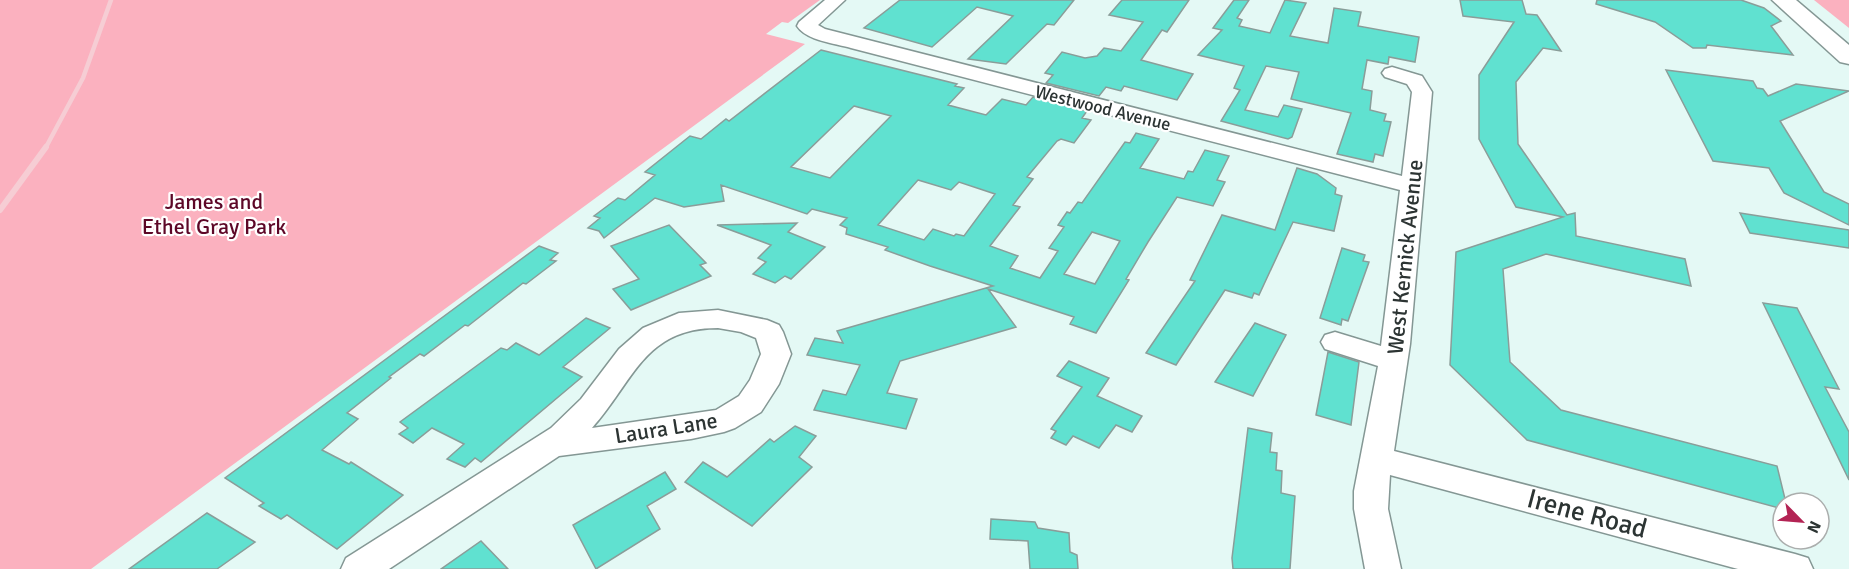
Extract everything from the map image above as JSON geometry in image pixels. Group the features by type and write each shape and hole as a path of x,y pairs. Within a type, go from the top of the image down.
{"main road":[{"path":"1782,0 1849,57"},
{"path":"1802,0 1849,39"}],"street":[{"name":"Westwood Avenue","path":"836,0 806,26 834,38 1114,119 1413,186"},
{"name":"West Kernick Avenue","path":"1383,569 1371,509 1371,491 1395,352 1422,93 1415,80 1392,73"},
{"name":"Laura Lane","path":"359,569 462,505 551,445 582,419 644,340 668,327 694,320 742,321 769,332 773,340 776,354 764,384 750,404 724,420 691,427 551,445"},
{"path":"1340,337 1395,352"},
{"name":"Irene Road","path":"1378,459 1795,569"}],"green space":[{"name":"James and Ethel Gray Park","path":"0,0 820,0 788,23 782,22 766,34 805,44 91,569 0,569"},
{"path":"1814,0 1849,0 1849,28"}],"building":[{"path":"900,0 1074,0 1054,25 1047,24 1006,64 968,59 1013,16 977,7 932,47 864,28"},
{"path":"1122,0 1189,0 1167,32 1162,30 1141,60 1193,74 1177,100 1124,86 1121,91 1106,87 1099,96 1046,83 1053,75 1045,73 1062,52 1085,58 1097,56 1104,48 1121,51 1143,22 1109,15"},
{"path":"1234,0 1249,0 1237,18 1242,20 1239,26 1270,33 1285,0 1306,3 1290,36 1328,43 1334,8 1361,12 1358,26 1419,37 1415,62 1389,57 1388,64 1367,60 1362,89 1372,91 1370,110 1386,114 1384,121 1391,122 1383,156 1375,154 1373,162 1337,154 1351,113 1291,99 1299,72 1266,66 1245,110 1278,117 1284,105 1302,109 1292,137 1288,139 1221,121 1240,90 1234,88 1244,66 1198,55 1222,30 1213,28"},
{"path":"1460,0 1522,0 1526,14 1537,15 1561,51 1543,48 1516,82 1518,144 1567,215 1575,213 1576,236 1685,259 1691,286 1546,254 1503,269 1510,362 1561,410 1777,466 1783,491 1771,491 1771,506 1527,440 1450,365 1456,252 1563,217 1516,207 1479,139 1479,75 1514,22 1463,16"},
{"path":"1597,0 1741,0 1764,8 1781,21 1771,26 1793,55 1707,45 1706,48 1693,48 1655,22 1596,4"},
{"path":"821,50 957,84 955,86 964,88 948,105 986,115 1002,99 1026,105 1033,97 1087,111 1082,118 1091,120 1074,143 1061,139 1057,141 1027,177 1033,179 1013,205 1020,207 990,246 1018,256 1010,268 1040,278 1058,251 1049,248 1064,227 1058,225 1067,212 1070,213 1078,202 1082,203 1125,142 1130,143 1136,133 1159,139 1140,168 1184,179 1188,171 1193,172 1205,150 1229,156 1217,180 1225,182 1213,206 1177,197 1148,242 1126,279 1129,280 1096,333 1070,324 1074,317 988,289 1016,327 900,361 887,393 917,399 906,429 814,410 823,390 846,395 860,365 807,355 815,338 843,343 837,331 993,286 930,266 885,250 888,247 846,234 847,228 840,225 847,218 812,209 807,214 721,185 724,201 684,207 655,198 604,238 599,231 588,228 600,218 594,216 618,198 625,200 655,175 645,172 690,136 701,139 726,119 729,121","holes":["854,106 891,116 830,178 791,167","918,180 951,190 959,182 995,194 964,236 956,234 954,236 933,229 924,240 878,225","1092,232 1120,241 1095,284 1064,274"]},
{"path":"1666,70 1753,81 1757,88 1763,89 1768,96 1796,84 1849,91 1780,121 1824,192 1849,204 1849,225 1784,193 1769,168 1713,161"},
{"path":"1297,168 1317,174 1336,188 1335,194 1342,196 1334,231 1293,222 1259,295 1254,293 1252,298 1225,290 1176,365 1146,353 1195,281 1190,280 1222,215 1275,230"},
{"path":"1740,213 1849,230 1849,248 1750,233"},
{"path":"797,223 788,232 825,247 791,279 785,276 775,283 753,274 766,262 758,258 771,245 717,225"},
{"path":"669,225 706,263 700,265 711,276 631,310 613,289 639,279 611,246"},
{"path":"539,246 558,253 550,260 556,261 526,284 523,283 468,326 465,325 424,356 420,354 389,377 391,378 347,413 358,419 322,450 349,464 351,462 403,495 337,549 287,515 281,519 259,506 264,503 225,478"},
{"path":"1342,248 1365,255 1363,261 1369,262 1348,321 1342,319 1341,325 1320,318"},
{"path":"1763,303 1797,308 1839,389 1825,387 1849,432 1849,480"},
{"path":"586,318 610,328 563,367 582,377 481,462 475,458 465,467 447,459 464,444 432,428 413,443 399,434 408,428 400,422 501,348 507,350 516,343 539,355"},
{"path":"1255,323 1286,335 1253,396 1215,382"},
{"path":"1328,352 1359,362 1351,425 1316,415"},
{"path":"1069,361 1109,378 1097,396 1142,416 1132,432 1116,425 1099,448 1073,436 1066,445 1051,438 1056,431 1051,429 1082,387 1057,376"},
{"path":"795,426 816,436 799,457 812,467 752,526 685,482 703,462 727,477 770,439 774,442"},
{"path":"1248,428 1272,433 1270,452 1277,453 1276,470 1282,471 1281,493 1295,496 1290,569 1233,569 1232,558"},
{"path":"665,472 676,489 647,506 660,529 596,569 573,525"},
{"path":"207,513 255,542 217,569 129,569"},
{"path":"991,519 1035,522 1038,528 1069,533 1070,552 1077,555 1078,569 1030,569 1028,541 990,539"},
{"path":"481,541 508,569 441,569"}],"waterway":[{"path":"45,149 83,78 111,0"},
{"path":"0,210 46,147"}]}
